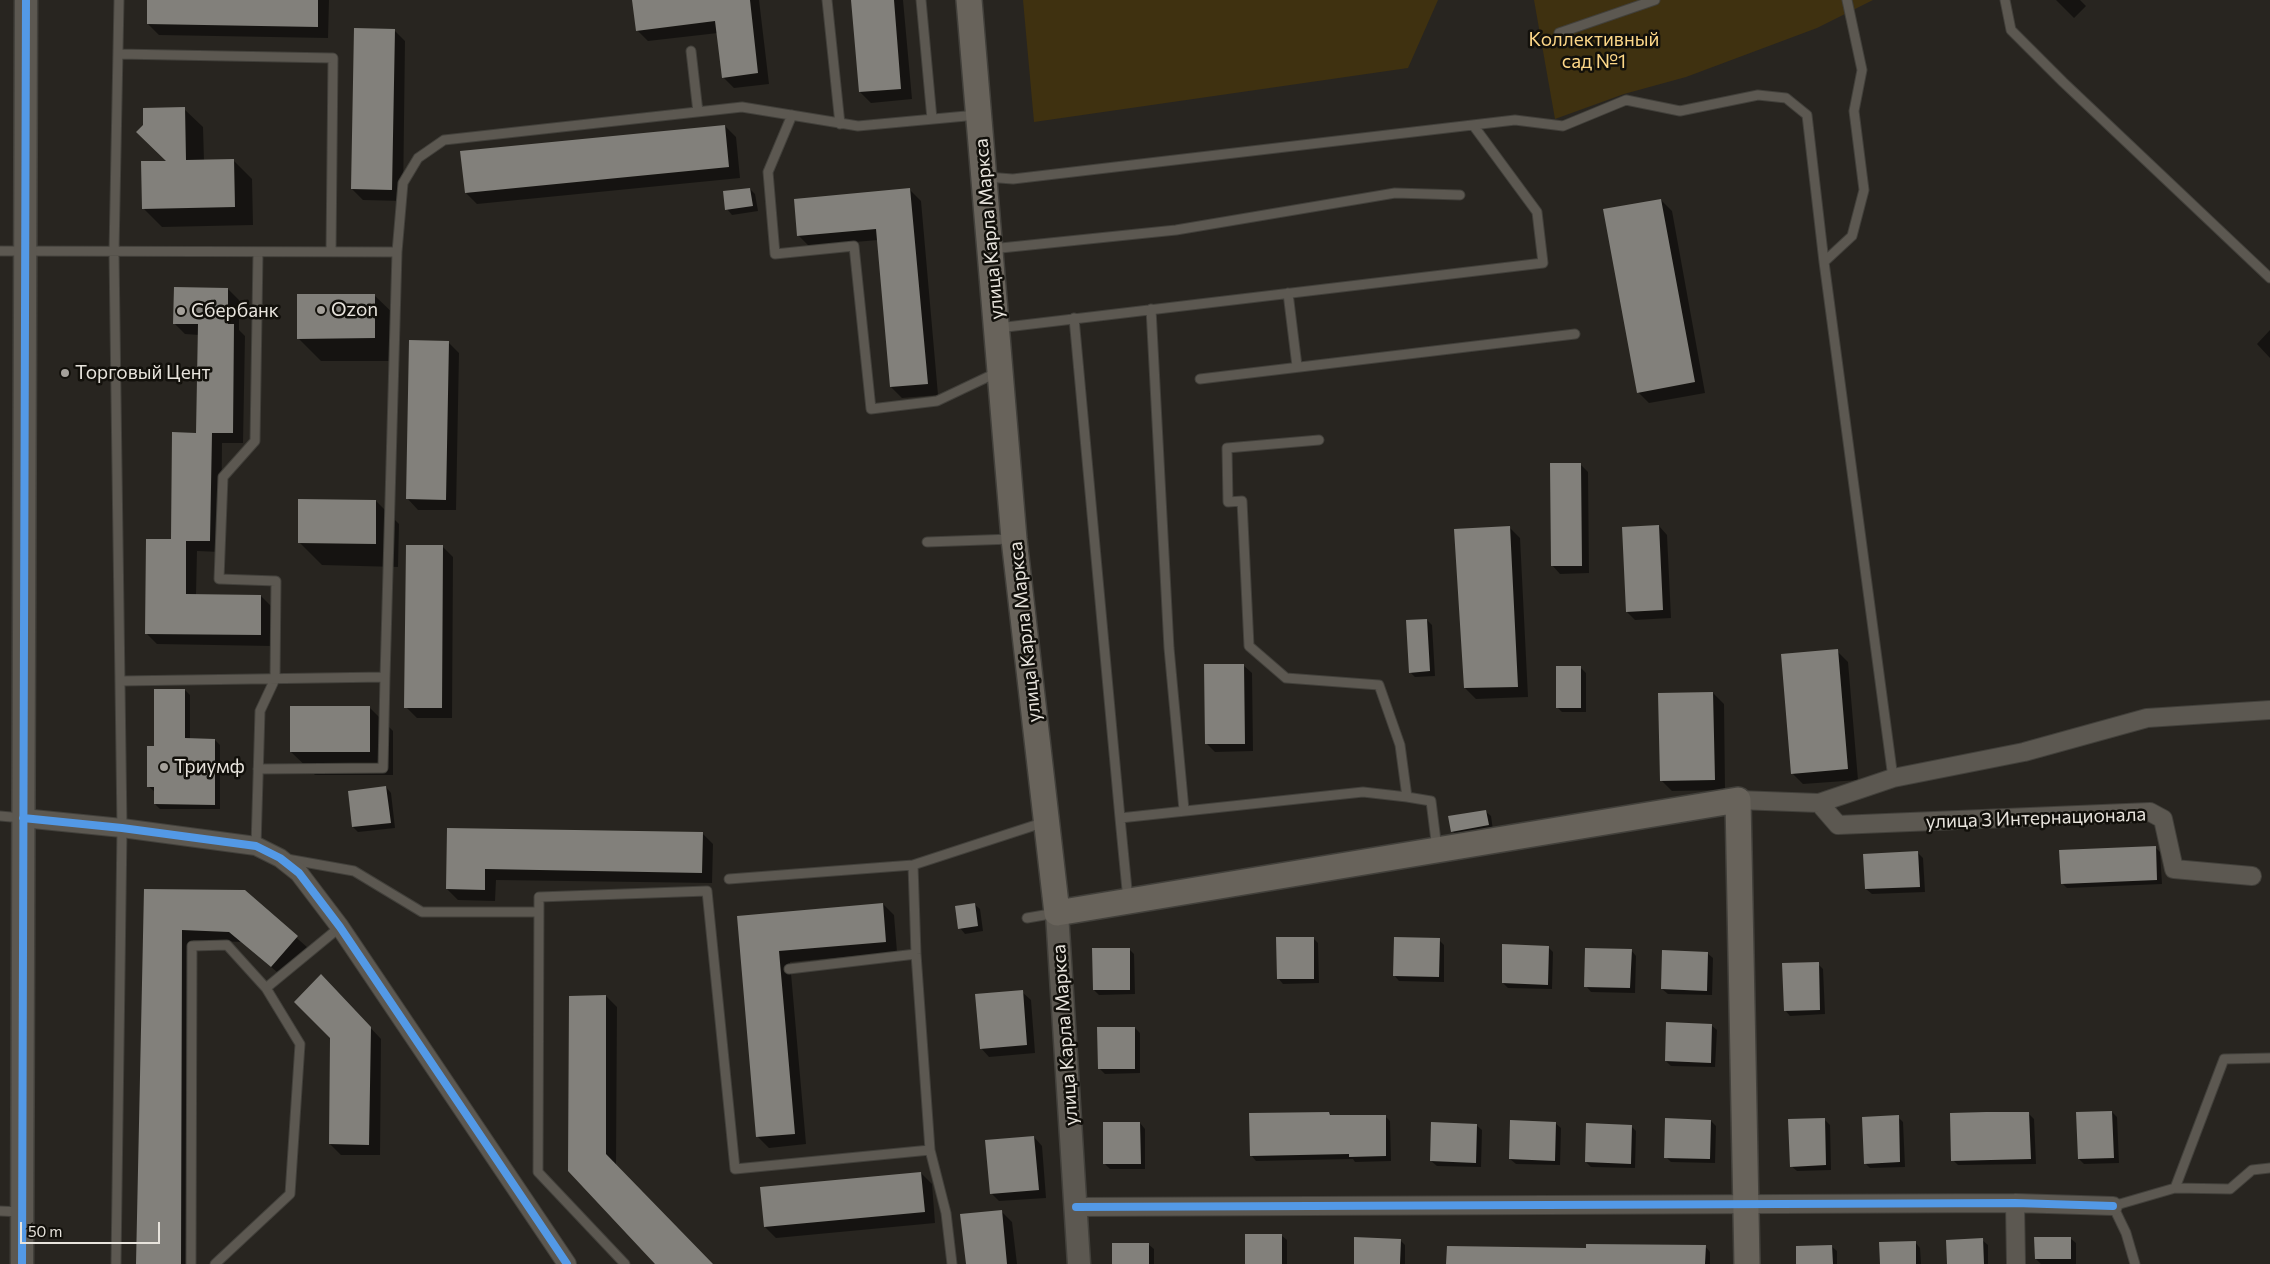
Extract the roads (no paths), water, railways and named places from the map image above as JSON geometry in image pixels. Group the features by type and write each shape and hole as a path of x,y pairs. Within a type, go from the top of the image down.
{"main road":[{"name":"улица Карла Маркса","path":"969,0 998,328 1014,539 1057,913"},
{"path":"1057,913 1738,800 1748,1203 1747,1264"}],"street":[{"path":"22,1264 26,0"},
{"path":"1738,800 1819,803 1893,778 2024,752 2147,718 2270,710"},
{"name":"улица 3 Интернационала","path":"1819,803 1838,825 2150,812 2163,819 2174,869 2252,876"},
{"path":"23,818 122,828 256,846 280,858 299,873 340,928 567,1264"},
{"name":"улица Карла Маркса","path":"1057,913 1079,1264"},
{"path":"1076,1207 1748,1203 2015,1203 2114,1206"},
{"path":"2015,1203 2016,1264"}],"lane":[{"path":"116,1264 122,828 114,252 119,0"},
{"path":"828,0 840,124"},
{"path":"922,0 932,119"},
{"path":"1559,33 1655,0"},
{"path":"1824,262 1852,236 1864,190 1854,111 1862,70 1847,0"},
{"path":"2005,0 2011,30 2070,89 2270,278"},
{"path":"691,51 698,112"},
{"path":"118,54 333,58 331,252"},
{"path":"984,177 1013,179 1515,120 1563,126 1626,100 1680,110 1758,95 1786,98 1807,115 1824,262 1893,778"},
{"path":"258,768 383,768 397,252 403,183 418,158 444,140 742,107 858,126 979,115"},
{"path":"792,115 768,172 775,254 854,246 871,409 937,402 1001,371"},
{"path":"998,328 1543,263 1537,212 1473,125"},
{"path":"990,249 1176,230 1395,192 1460,196"},
{"path":"0,251 397,252"},
{"path":"256,846 260,711 275,679 276,581 219,579 222,478 256,441 258,252"},
{"path":"1288,293 1297,366"},
{"path":"1151,309 1170,648 1184,810"},
{"path":"1074,318 1128,901"},
{"path":"1200,379 1575,334"},
{"path":"1319,440 1228,448 1228,502 1242,501 1249,646 1286,678 1379,685 1400,745 1407,797"},
{"path":"927,542 1014,539"},
{"path":"120,681 385,677"},
{"path":"1120,818 1363,792 1431,801 1437,850"},
{"path":"0,816 23,818"},
{"path":"729,879 913,865 1046,822"},
{"path":"280,858 354,871 422,912 539,912"},
{"path":"913,865 916,954 930,1150 946,1213 952,1264"},
{"path":"625,1264 538,1172 539,897 707,891 735,1169 930,1150"},
{"path":"1027,918 1057,913"},
{"path":"266,988 340,928"},
{"path":"191,1264 192,946 227,945 266,988 300,1044 290,1194 215,1264"},
{"path":"789,969 916,954"},
{"path":"2175,1188 2224,1059 2270,1058"},
{"path":"2135,1264 2126,1233 2114,1206 2175,1188 2230,1189 2252,1170 2270,1168"},
{"path":"0,1211 22,1212"}],"place":[{"name":"Ozon","path":"321,310"},
{"name":"Сбербанк","path":"181,311"},
{"name":"Торговый Цент","path":"65,373"},
{"name":"Триумф","path":"164,767"}],"park label":[{"name":"Коллективный сад №1","path":"1594,51"}]}
